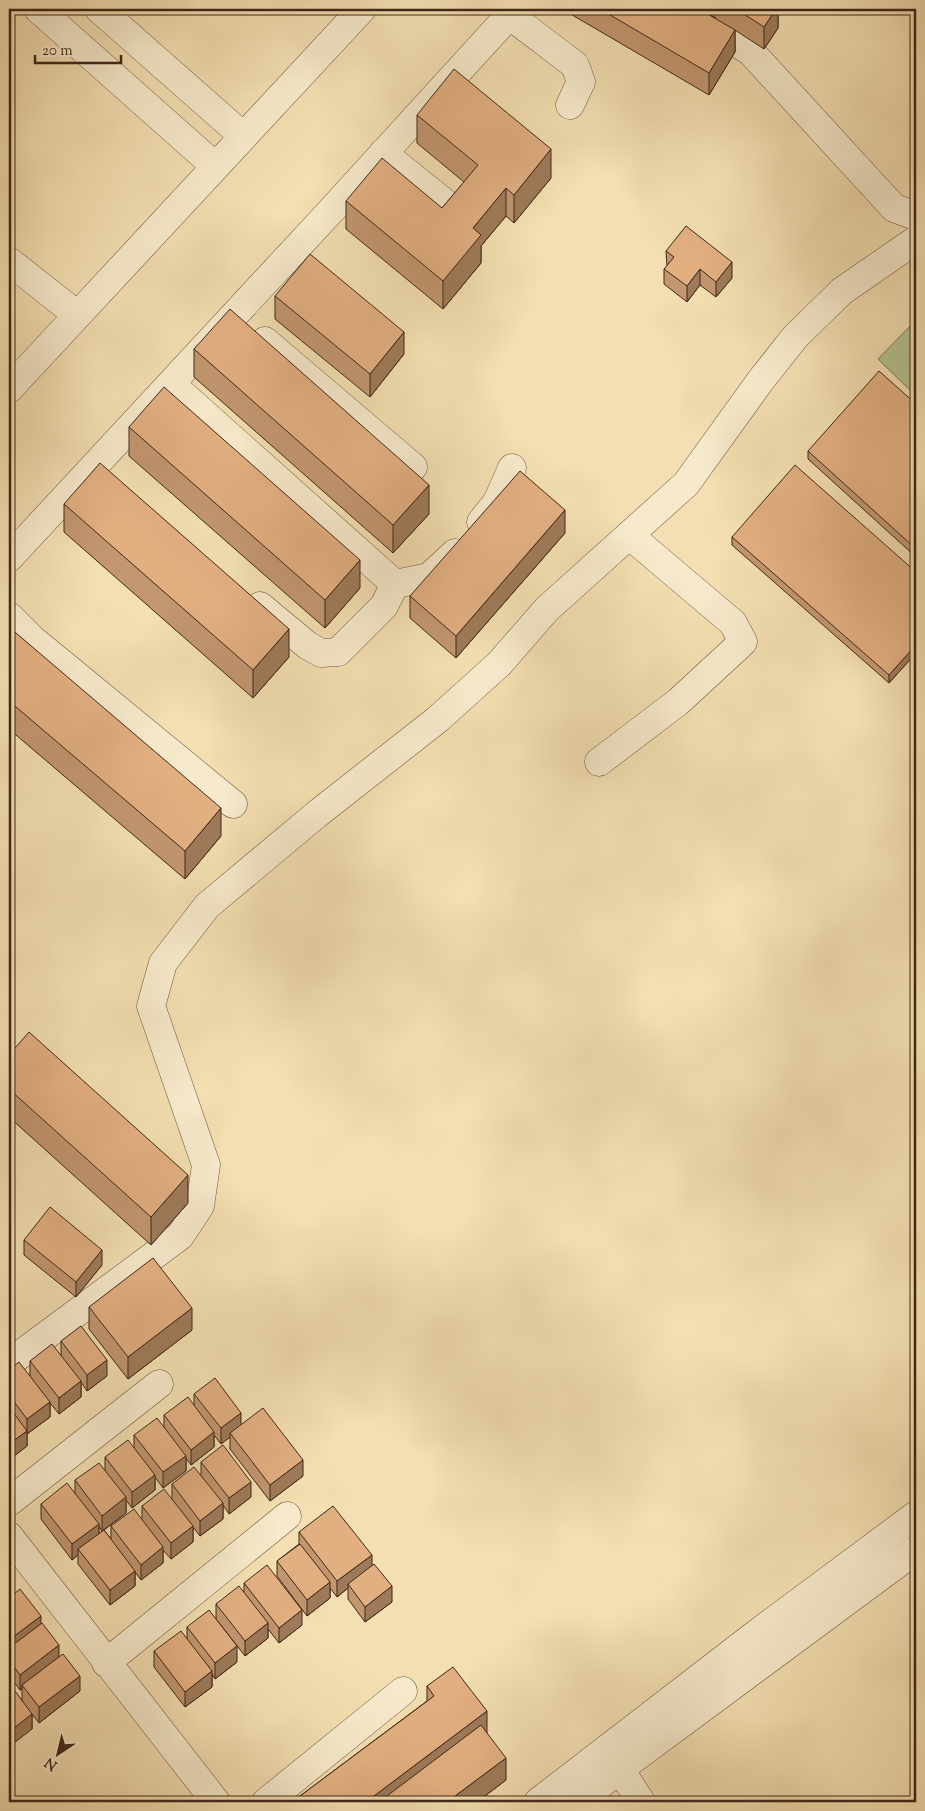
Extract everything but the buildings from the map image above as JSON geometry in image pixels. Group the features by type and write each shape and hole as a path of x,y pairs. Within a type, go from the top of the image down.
{"street":[{"path":"38,9 215,166"},
{"path":"99,9 243,136"},
{"path":"9,389 76,314 362,9"},
{"path":"684,9 752,52 894,208 916,216"},
{"path":"9,558 512,12 575,65 581,82 570,105"},
{"path":"383,153 451,208"},
{"path":"9,1363 180,1236 200,1206 206,1165 151,1006 163,963 208,906 317,814 438,719 499,664 547,609 686,484 761,380 795,337 842,291 916,240"},
{"path":"9,261 76,314"},
{"path":"234,315 413,466"},
{"path":"171,384 395,584"},
{"path":"94,466 117,485"},
{"path":"395,584 430,577 456,552 497,502 512,468"},
{"path":"599,762 678,702 742,642 733,623 629,535"},
{"path":"238,587 306,645 321,653 338,652 384,606 395,584"},
{"path":"9,616 32,639 233,804"},
{"path":"178,1186 200,1206"},
{"path":"9,1502 159,1384"},
{"path":"538,1802 756,1634 916,1515"},
{"path":"106,1663 287,1516"},
{"path":"9,1536 216,1802"},
{"path":"578,1802 916,1550"},
{"path":"266,1802 403,1691"},
{"path":"620,1769 641,1802"}],"green space":[{"path":"916,320 916,396 878,359"}]}
